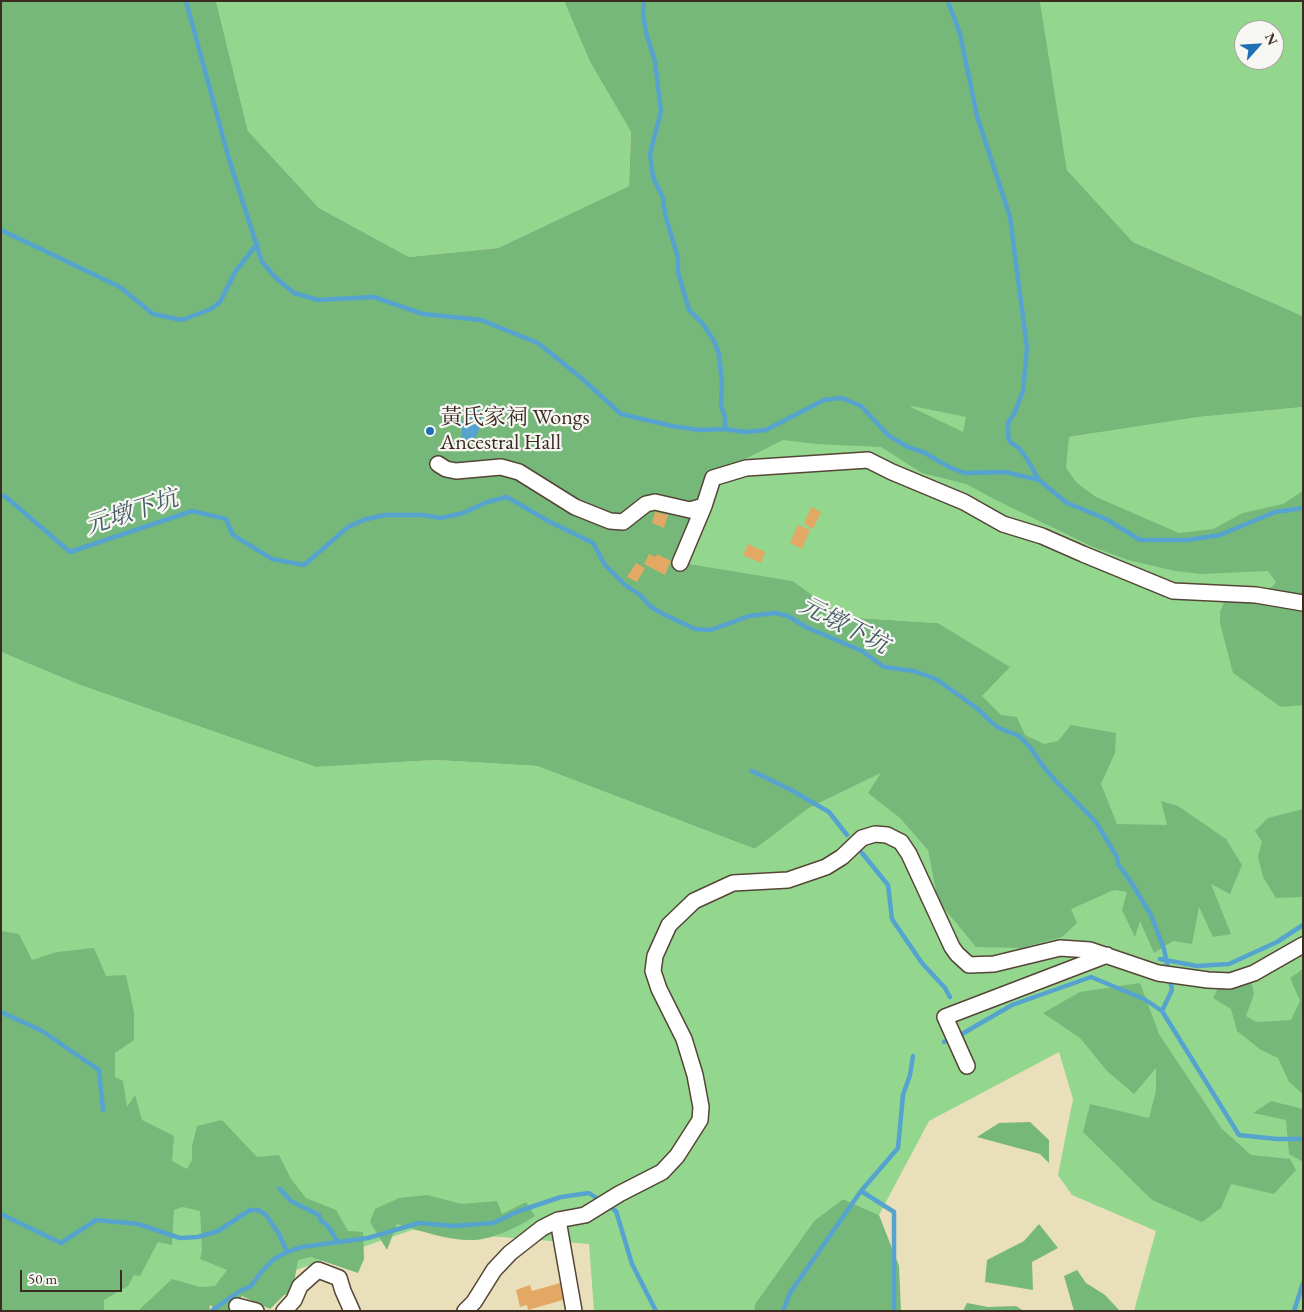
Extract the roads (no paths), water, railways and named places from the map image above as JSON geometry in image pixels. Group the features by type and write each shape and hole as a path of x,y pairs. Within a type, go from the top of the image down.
{"street":[{"path":"680,563 704,506 713,478 746,468 868,460 964,502 1003,524 1042,536 1173,591 1256,594 1303,603"},
{"path":"438,464 446,469 456,471 501,467 519,472 575,507 610,521 623,522 646,504 655,502 690,510 704,506"},
{"path":"465,1311 474,1302 494,1270 510,1253 542,1228 558,1220 585,1215 619,1194 662,1172 677,1156 700,1120 701,1107 695,1075 684,1039 659,989 653,971 655,956 669,925 694,901 733,882 788,880 826,867 842,857 862,838 880,834 887,835 901,842 909,854 952,947 969,965 994,964 1060,948 1090,950 1165,974 1230,981 1254,973 1303,945"},
{"path":"967,1066 945,1016 1107,955"},
{"path":"558,1220 574,1311"},
{"path":"284,1311 294,1300 300,1286 318,1270 339,1278 342,1291 352,1311"},
{"path":"237,1306 256,1311"}],"water":[{"path":"475,406 481,416 478,433 468,448 459,447 464,415 470,407"}],"waterway":[{"path":"186,1 229,159 262,262 275,277 294,293 318,300 374,297 423,314 481,320 538,343 579,376 621,414 672,426 699,430 725,429 745,432 766,430 824,400 842,398 861,406 889,436 951,468 965,473 1005,472 1039,480 1067,503 1106,519 1140,540 1188,540 1220,535 1275,512 1303,508"},
{"path":"644,1 643,13 646,33 655,61 661,111 650,154 653,177 663,198 665,214 678,258 678,272 689,310 703,324 714,341 719,354 722,384 721,405 725,417 725,429"},
{"path":"948,1 960,34 977,116 1010,217 1027,348 1023,391 1015,412 1008,423 1008,437 1010,442 1019,448 1027,459 1039,480"},
{"path":"1,230 120,287 153,314 182,320 211,309 220,302 235,272 257,244"},
{"name":"元墩下坑","path":"1,495 6,497 70,552 192,511 226,519 233,535 272,559 304,565 348,527 363,520 385,515 422,515 441,518 463,513 487,502 507,497 548,521 593,543 605,565 651,607 695,629 711,630 749,616 775,613 788,616 806,627 862,651 884,667 914,671 936,679 978,709 999,728 1019,736 1054,779 1096,822 1117,857 1118,864 1151,915 1164,949 1172,990 1162,1011"},
{"path":"752,771 791,790 829,812 847,835"},
{"path":"862,853 888,885 892,919 922,963 945,988 950,997"},
{"path":"1160,959 1197,966 1229,964 1277,942 1303,925"},
{"path":"944,1042 962,1034 1012,1005 1091,977 1144,999 1162,1011 1239,1135 1277,1139 1303,1139"},
{"path":"1,1012 42,1031 99,1070 103,1110"},
{"path":"783,1311 790,1293 861,1191 898,1148 903,1095 910,1075 913,1056"},
{"path":"280,1189 291,1201 319,1215 321,1221 327,1225 338,1242"},
{"path":"861,1191 894,1212 894,1311"},
{"path":"211,1311 240,1291 251,1286 274,1259 302,1247 368,1238 419,1223 453,1226 493,1223 519,1211 561,1197 589,1193 601,1201"},
{"path":"607,1205 616,1211 632,1264 656,1311"},
{"path":"1,1214 61,1243 96,1220 138,1224 180,1238 198,1237 218,1231 250,1210 258,1210 266,1215 279,1234 287,1252"},
{"path":"1294,1311 1303,1283"}],"place":[{"name":"黃氏家祠 Wongs Ancestral Hall","path":"430,431"}]}
